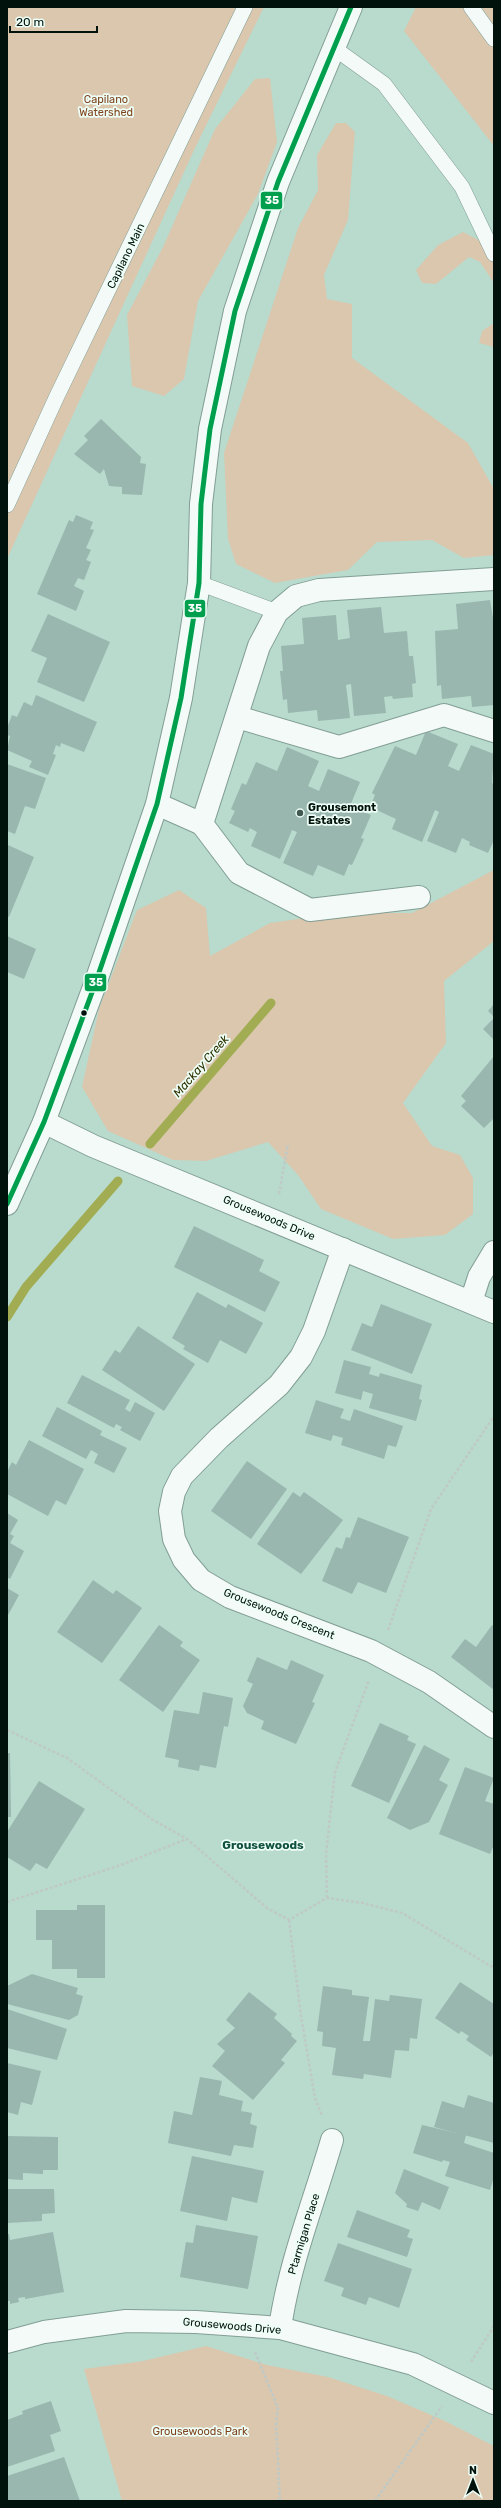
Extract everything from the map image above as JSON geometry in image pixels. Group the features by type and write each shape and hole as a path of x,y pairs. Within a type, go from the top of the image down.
{"street":[{"path":"7,1204 44,1122 94,987 157,804 180,698 198,582 201,504 210,429 234,311 278,182 351,7"},
{"path":"202,824 237,717 258,646 277,612 296,596 319,590 494,579"},
{"path":"237,717 339,746 444,715 494,731"},
{"path":"157,804 202,824 239,873 310,910 419,897"},
{"name":"Grousewoods Drive","path":"44,1122 93,1146 275,1220 494,1312"},
{"name":"Grousewoods Crescent","path":"343,1249 314,1331 301,1356 279,1385 219,1438 182,1476 174,1492 170,1511 174,1539 184,1560 201,1580 230,1597 378,1654 429,1682 494,1727"},
{"path":"470,1302 479,1277 494,1252"},
{"name":"Ptarmigan Place","path":"280,2328 284,2302 301,2236 317,2192 332,2140"},
{"name":"Grousewoods Drive","path":"7,2342 44,2332 126,2321 196,2322 280,2328 413,2364 494,2403"}],"lane":[{"name":"Capilano Main","path":"7,505 57,396 245,7"},
{"path":"471,7 494,39"},
{"path":"334,48 384,84 462,187 494,254"},
{"path":"198,582 277,612"}],"path":[{"path":"275,1220 288,1144"},
{"path":"327,1898 326,1854 335,1772 378,1654 398,1606 431,1509 494,1416"},
{"path":"7,1730 67,1758 153,1820 188,1839 267,1908 289,1920"},
{"path":"7,1902 150,1854 188,1839"},
{"path":"289,1920 327,1898 363,1903 402,1913 494,1968"},
{"path":"289,1920 301,2016 315,2098 332,2140"},
{"path":"245,2326 278,2408 276,2424 280,2501"},
{"path":"376,2501 456,2385 494,2326"}],"green space":[{"name":"Capilano Watershed","path":"7,7 264,7 195,148 7,559"},
{"path":"416,7 494,7 494,146 404,31"},
{"path":"270,78 277,142 258,194 198,301 184,379 164,396 132,386 127,315 163,247 215,129 255,79"},
{"path":"336,123 346,123 355,132 348,220 324,275 327,299 352,304 352,358 468,443 494,489 494,555 464,558 432,540 377,542 348,570 275,583 236,564 228,539 224,453 298,228 318,190 317,155"},
{"path":"463,232 494,248 494,283 480,262 469,257 436,284 422,283 416,270 438,245"},
{"path":"494,323 494,347 479,343 482,331"},
{"path":"494,870 494,941 444,981 446,1043 403,1103 432,1146 460,1155 473,1178 473,1214 445,1235 393,1239 321,1209 298,1175 268,1142 206,1161 173,1160 108,1131 82,1087 99,1009 137,910 179,890 206,908 210,956 270,923 339,913 412,913"},
{"name":"Grousewoods Park","path":"206,2346 267,2365 328,2377 387,2396 445,2421 494,2446 494,2501 122,2501 84,2369 143,2361"}],"building":[{"path":"101,419 141,457 140,463 146,464 142,495 122,494 122,487 109,486 104,469 100,474 74,454 88,440 84,436"},
{"path":"76,515 93,522 90,529 94,530 86,548 91,550 86,560 91,562 84,580 78,578 74,586 84,591 76,611 37,594 69,520 73,522"},
{"path":"490,600 494,624 494,705 472,707 471,696 442,699 441,685 437,686 435,631 458,629 456,604"},
{"path":"381,607 384,633 407,631 409,656 413,656 416,683 412,684 413,697 393,699 392,696 384,697 386,713 354,716 351,684 346,685 350,718 318,721 317,710 288,713 287,699 283,700 280,671 283,671 281,646 304,644 302,618 336,615 338,640 350,638 347,610"},
{"path":"48,614 110,642 84,702 37,682 47,658 31,651"},
{"path":"36,695 97,722 84,752 61,743 60,747 56,745 53,754 56,755 48,775 29,767 32,761 7,750 10,736 7,735 7,728 12,715 17,717 24,702 32,706"},
{"name":"Grousemont Estates","path":"426,731 458,744 448,766 459,771 471,745 494,754 492,783 494,784 494,840 488,853 469,845 470,842 462,838 456,853 427,841 439,812 435,810 422,842 392,829 396,819 370,807 375,795 372,793 395,746 416,755"},
{"name":"Grousemont Estates","path":"287,747 319,761 308,786 319,791 328,769 360,782 350,806 371,815 361,838 364,839 352,865 349,864 344,876 318,865 313,876 283,863 297,832 292,830 280,859 251,846 257,832 250,828 248,832 229,823 235,811 231,809 242,783 246,785 256,762 277,771"},
{"path":"7,764 46,778 35,809 25,806 15,834 7,831"},
{"path":"8,845 34,857 9,917 7,916"},
{"path":"7,936 36,949 24,979 7,972"},
{"path":"494,1004 494,1017 488,1011"},
{"path":"494,1018 494,1040 483,1029"},
{"path":"494,1056 494,1118 484,1128 461,1106 466,1101 461,1096"},
{"path":"194,1226 264,1260 259,1271 280,1282 265,1312 174,1267"},
{"path":"197,1292 226,1308 228,1304 263,1323 246,1354 220,1340 208,1363 183,1349 185,1346 172,1338"},
{"path":"381,1304 432,1324 412,1374 351,1350 362,1323 372,1327"},
{"path":"138,1326 195,1364 164,1411 102,1370 115,1350 120,1353"},
{"path":"344,1360 371,1367 369,1374 379,1377 380,1373 422,1385 419,1399 422,1400 416,1421 369,1408 373,1394 363,1391 361,1400 335,1393"},
{"path":"82,1375 130,1400 125,1409 130,1412 135,1402 155,1413 140,1441 120,1430 122,1427 116,1424 114,1428 67,1403"},
{"path":"316,1400 344,1409 340,1418 350,1421 354,1409 403,1426 396,1447 388,1445 384,1459 341,1445 343,1438 333,1435 331,1441 305,1433"},
{"path":"57,1407 102,1431 100,1435 127,1448 114,1473 94,1463 98,1454 91,1450 86,1459 42,1436"},
{"path":"29,1440 84,1469 66,1505 56,1500 48,1516 7,1494 7,1472 12,1462 16,1465"},
{"path":"247,1461 287,1489 251,1539 211,1511"},
{"path":"293,1492 300,1497 304,1492 343,1520 301,1574 257,1544"},
{"path":"7,1513 18,1520 10,1534 14,1536 10,1543 24,1551 10,1579 7,1577"},
{"path":"358,1517 409,1537 386,1593 358,1582 352,1594 322,1581 336,1547 342,1549 346,1537 350,1538"},
{"path":"93,1580 113,1594 116,1590 142,1608 102,1663 57,1632"},
{"path":"7,1588 19,1595 7,1617"},
{"path":"159,1625 183,1642 180,1646 200,1660 163,1712 119,1680"},
{"path":"492,1625 494,1627 494,1690 451,1657 465,1639 476,1647"},
{"path":"257,1657 287,1670 291,1660 324,1675 312,1702 315,1703 296,1744 261,1729 264,1721 247,1713 243,1706 253,1684 247,1681"},
{"path":"203,1692 233,1698 228,1727 224,1726 216,1768 200,1765 199,1771 178,1767 179,1760 165,1757 174,1710 199,1714"},
{"path":"380,1723 409,1736 407,1740 416,1744 389,1803 351,1786"},
{"path":"424,1745 450,1759 439,1780 448,1785 429,1822 410,1830 387,1818"},
{"path":"7,1753 10,1753 11,1817 7,1817"},
{"path":"465,1767 494,1778 485,1801 494,1804 494,1845 490,1854 439,1834"},
{"path":"39,1781 85,1809 47,1869 36,1863 30,1871 7,1857 7,1832"},
{"path":"77,1905 105,1905 105,1978 77,1978 77,1969 52,1969 52,1940 36,1940 36,1910 77,1910"},
{"path":"32,1974 78,1988 76,1994 83,1996 78,2015 69,2020 7,2004 7,1986"},
{"path":"460,1982 494,2004 494,2052 491,2057 466,2040 469,2036 461,2031 459,2034 435,2018"},
{"path":"323,1986 352,1990 352,1995 369,1997 363,2041 370,2041 375,1999 389,2001 390,1995 422,1999 417,2039 410,2038 409,2051 395,2050 391,2078 364,2074 363,2079 332,2075 336,2048 322,2046 323,2032 317,2031"},
{"path":"249,1992 277,2014 274,2018 292,2034 291,2036 297,2041 281,2060 285,2063 253,2100 212,2066 225,2051 217,2044 235,2028 226,2020"},
{"path":"7,2009 67,2029 57,2060 7,2048"},
{"path":"7,2063 41,2071 32,2105 21,2102 18,2115 7,2112"},
{"path":"200,2077 222,2081 219,2095 243,2101 241,2111 252,2113 250,2124 257,2126 253,2148 234,2145 231,2156 168,2143 174,2111 192,2115"},
{"path":"468,2095 494,2103 494,2143 434,2127 442,2101 464,2108"},
{"path":"422,2125 466,2135 464,2143 494,2153 494,2177 490,2190 445,2176 450,2162 443,2160 442,2162 413,2153"},
{"path":"7,2136 58,2137 58,2170 43,2170 43,2174 23,2173 23,2180 7,2179"},
{"path":"192,2156 264,2171 257,2203 232,2197 227,2221 180,2211"},
{"path":"404,2169 449,2187 440,2210 422,2202 418,2211 406,2207 407,2204 395,2193"},
{"path":"7,2189 54,2189 55,2213 42,2214 42,2221 7,2223"},
{"path":"357,2210 410,2230 407,2237 413,2239 407,2257 347,2237"},
{"path":"196,2225 258,2236 248,2289 180,2277 186,2242 193,2243"},
{"path":"53,2232 64,2292 25,2299 25,2297 18,2298 19,2302 10,2304 10,2301 7,2301 7,2234 9,2234 10,2240"},
{"path":"338,2243 412,2269 399,2308 369,2297 366,2305 341,2296 344,2288 324,2281"},
{"path":"51,2401 61,2431 50,2435 55,2451 7,2467 7,2420 23,2414 22,2411"},
{"path":"64,2457 80,2501 7,2501 7,2476"}],"waterway":[{"name":"Mackay Creek","path":"150,1144 271,1003"},
{"name":"Mackay Creek","path":"7,1317 26,1287 118,1181"}],"transit line":[{"name":"35","path":"7,1204 44,1122 94,987 157,804 181,698 199,583 201,504 210,429 235,311 278,182 351,7"}],"place":[{"name":"Grousemont Estates","path":"300,813"}],"district":[{"name":"Grousewoods","path":"263,1845"}]}
